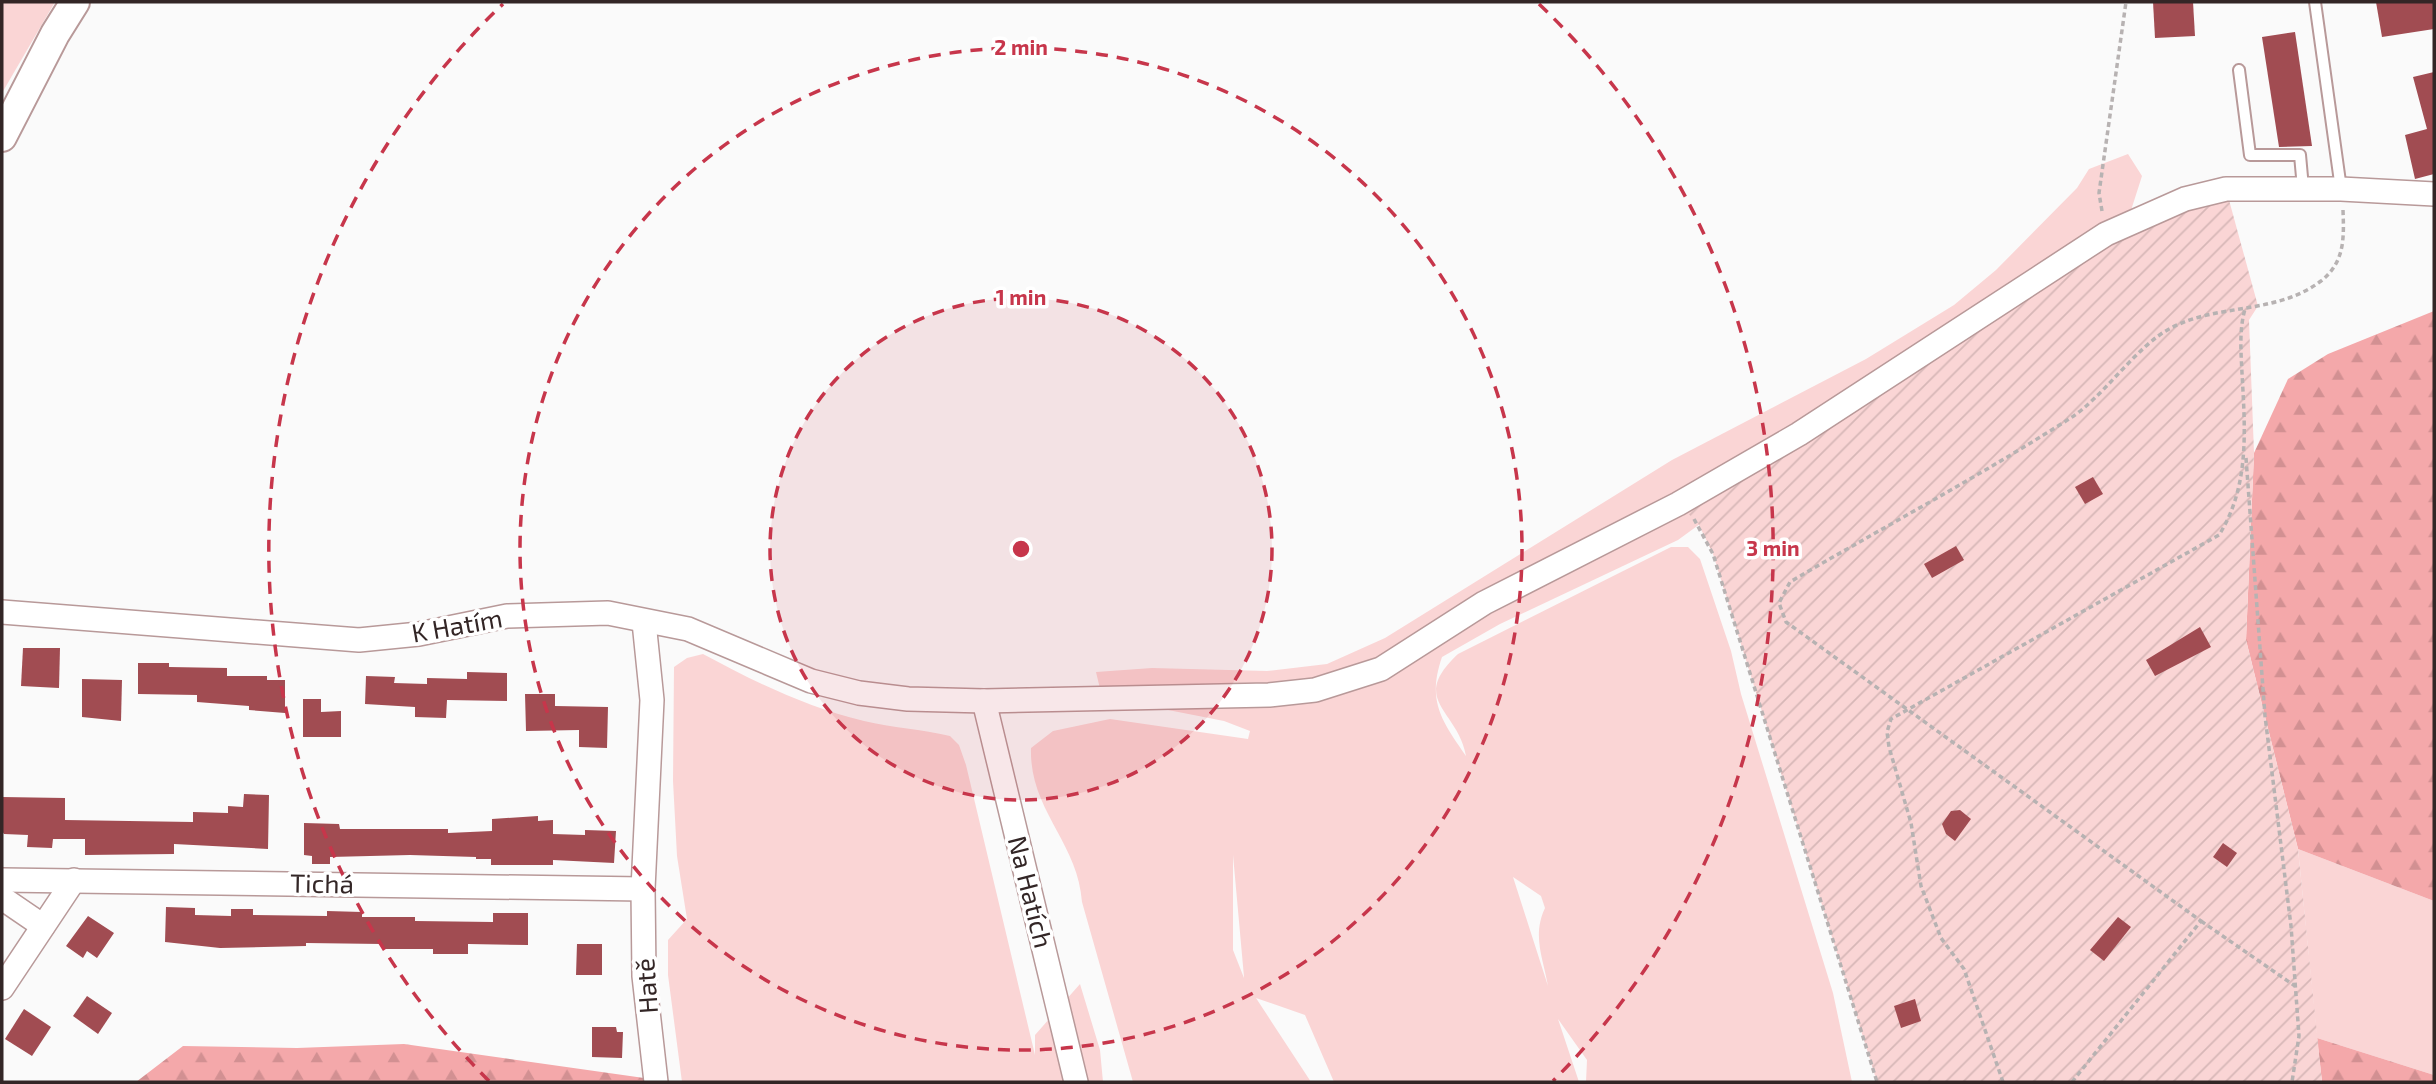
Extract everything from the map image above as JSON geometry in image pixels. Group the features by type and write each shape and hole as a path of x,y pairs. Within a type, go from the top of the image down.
{"street":[{"path":"2,137 55,34 75,2"},
{"name":"K Hatím","path":"2,612 359,640 419,634 507,616 608,613 688,629 800,676 859,693 908,699 984,701 1269,695 1315,690 1381,669 1484,603 1678,504 1799,434 2106,234 2185,199 2227,189 2342,188 2434,194"},
{"path":"643,889 652,700 644,622"},
{"name":"Na Hatích","path":"984,701 1076,1082"},
{"name":"Tichá","path":"2,880 643,889"},
{"path":"2,989 74,880"},
{"name":"Hatě","path":"643,889 644,976 656,1082"},
{"path":"2,898 43,926"}],"lane":[{"path":"2315,2 2342,188"},
{"path":"2239,70 2250,155 2300,155 2303,188"}],"path":[{"path":"2106,234 2099,193 2126,2"},
{"path":"2295,986 1787,622 1779,603 1790,582 2071,418 2169,329 2206,314 2276,303 2320,282 2338,263 2344,240 2342,188"},
{"path":"2245,309 2241,337 2246,453 2265,716 2291,926 2299,1036 2292,1082"},
{"path":"2003,1082 1964,969 1941,938 1921,886 1911,823 1887,732 1891,719 2219,535 2232,515 2246,453"},
{"path":"1678,504 1698,523 1713,554 1877,1082"},
{"path":"2072,1082 2201,921"}],"shaded area":[{"path":"2,2 55,2 2,93"},
{"path":"2128,154 2142,176 2117,254 1800,451 1678,540 1500,624 1442,657 1438,672 1436,686 1436,695 1437,683 1458,654 1671,547 1688,547 1700,559 1731,651 1741,694 1833,993 1852,1082 1586,1082 1587,1060 1558,1019 1579,1082 1334,1082 1305,1015 1256,998 1311,1082 1133,1082 1082,902 1079,881 1038,790 1032,770 1031,748 1053,731 1110,719 1248,739 1250,731 1224,721 1102,697 1096,672 1152,668 1267,671 1327,664 1385,638 1672,460 1866,359 1954,305 1996,270 2077,188 2089,169","holes":["1436,695 1461,740 1466,756 1443,720","1233,855 1244,977 1233,950","1513,877 1541,896 1545,908 1539,937 1548,986"]},
{"path":"2226,189 2258,306 2249,320 2254,453 2246,640 2298,849 2322,1082 1877,1082 1713,554 1698,523 1678,504 2106,234"},
{"path":"703,654 762,684 822,709 875,723 950,736 959,745 1035,1055 1035,1035 1080,984 1100,1050 1103,1082 682,1082 668,975 668,940 687,919 677,856 673,781 674,667 687,658"},
{"path":"2298,849 2434,901 2434,1075 2317,1038"}],"green space":[{"path":"2434,311 2434,901 2298,849 2246,640 2254,453 2288,379 2328,354"},
{"path":"2317,1038 2434,1075 2434,1082 2322,1082"},
{"path":"404,1044 644,1078 644,1082 136,1082 183,1046 297,1048"}],"building":[{"path":"2153,2 2193,2 2195,36 2155,38"},
{"path":"2376,2 2434,2 2434,29 2382,37"},
{"path":"2295,32 2312,146 2279,147 2262,37"},
{"path":"2434,72 2434,174 2415,179 2405,135 2427,129 2413,77"},
{"path":"2093,477 2103,494 2085,504 2075,487"},
{"path":"1956,546 1964,560 1932,578 1924,564"},
{"path":"2200,627 2211,647 2155,676 2146,660"},
{"path":"23,648 60,648 59,688 21,686"},
{"path":"138,663 169,663 169,667 227,668 227,676 267,676 267,680 285,680 285,713 249,710 249,706 197,702 197,695 138,694"},
{"path":"467,672 507,673 507,701 447,700 446,718 415,717 415,707 365,704 366,676 395,677 394,683 427,684 427,678 467,679"},
{"path":"82,679 122,680 121,721 82,717"},
{"path":"525,694 555,694 555,706 608,707 607,748 579,747 579,730 526,731"},
{"path":"303,699 321,699 321,712 341,711 341,737 303,737"},
{"path":"244,794 269,795 268,849 174,844 174,854 85,855 85,839 53,839 52,848 27,847 28,835 4,834 2,831 2,797 65,798 65,820 193,822 193,812 228,813 228,806 243,807"},
{"path":"1960,810 1971,819 1955,841 1946,834 1942,824 1951,811"},
{"path":"538,816 538,821 553,820 553,834 585,835 585,830 616,831 614,863 553,860 553,865 491,865 491,859 476,857 410,855 330,857 330,864 312,864 312,856 304,855 304,823 339,824 340,829 448,829 448,833 492,831 492,819"},
{"path":"2223,843 2237,853 2227,867 2213,857"},
{"path":"166,907 195,908 195,915 231,916 231,909 253,909 253,915 327,916 327,911 362,912 362,917 415,917 415,921 493,922 493,913 528,913 528,945 468,944 468,954 433,954 433,949 382,949 382,944 306,943 306,946 220,948 165,942"},
{"path":"88,916 114,933 97,958 87,951 83,958 66,946"},
{"path":"2118,917 2131,927 2104,961 2090,950"},
{"path":"577,944 602,944 602,975 576,975"},
{"path":"87,996 112,1013 98,1034 73,1016"},
{"path":"1915,999 1921,1021 1901,1028 1894,1006"},
{"path":"24,1009 51,1027 32,1056 5,1039"},
{"path":"592,1027 616,1027 617,1032 623,1032 622,1058 592,1057"}]}
